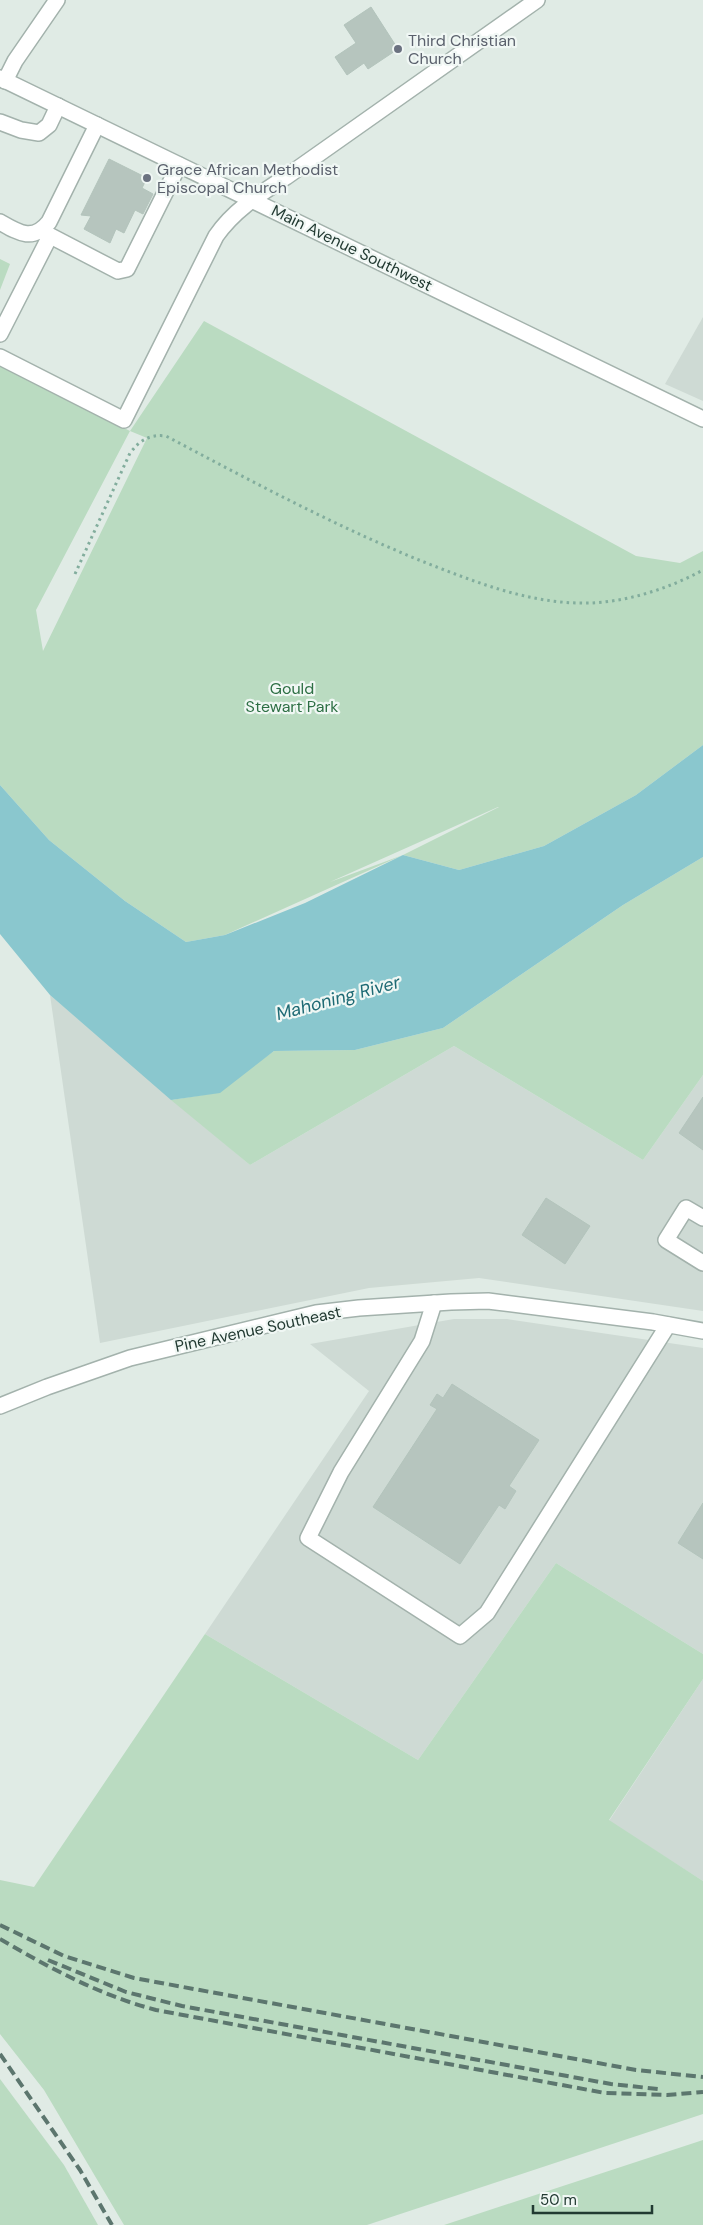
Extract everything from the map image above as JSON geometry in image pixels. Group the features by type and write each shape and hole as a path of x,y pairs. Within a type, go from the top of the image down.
{"street":[{"path":"2,79 57,0"},
{"path":"0,357 124,420 216,236 223,226 251,200 537,0"},
{"name":"Main Avenue Southwest","path":"2,79 703,419"},
{"path":"0,122 21,130 39,133 49,125 58,106"},
{"path":"0,334 46,233 49,222 97,125"},
{"path":"0,222 17,232 31,234 46,233 118,271 127,269 179,165"},
{"path":"703,1218 686,1208 666,1240 703,1263"},
{"name":"Pine Avenue Southeast","path":"0,1406 109,1364 298,1318 359,1308 434,1303 488,1302 703,1331"},
{"path":"434,1303 422,1342 341,1472 308,1538 460,1636 487,1613 668,1325"}],"path":[{"path":"75,574 130,453 138,443 148,437 158,435 166,436 286,500 397,551 475,582 514,594 544,600 594,603 654,591 685,580 703,570"}],"shaded area":[{"path":"703,317 703,401 665,384"},
{"path":"50,995 250,1165 454,1046 643,1160 703,1075 703,1311 479,1278 369,1288 100,1343"},
{"path":"454,1319 507,1319 703,1348 703,1654 556,1563 418,1760 205,1634 369,1391 310,1344"},
{"path":"703,1679 703,1881 609,1821"}],"green space":[{"path":"0,259 10,264 0,290"},
{"name":"Gould Stewart Park","path":"204,321 636,556 680,563 703,551 703,745 636,795 544,846 459,870 403,855 225,935 186,942 125,901 49,840 0,785 0,366 130,431","holes":["130,431 147,438 43,651 36,610","498,807 499,807 403,855 330,882"]},
{"path":"703,857 703,1075 643,1160 454,1046 250,1165 171,1100 215,1093 274,1051 355,1050 443,1028 623,905"},
{"path":"556,1563 703,1654 703,1679 609,1820 703,1881 703,2114 367,2225 124,2225 44,2090 0,2034 0,1880 34,1887 205,1634 418,1760"},
{"path":"0,2079 64,2165 98,2225 0,2225"},
{"path":"703,2140 703,2225 444,2225"}],"water":[{"name":"Mahoning River","path":"703,745 703,857 623,905 443,1028 355,1050 274,1051 220,1093 171,1100 50,995 0,934 0,785 49,840 125,901 186,942 225,935 305,903 403,855 459,870 544,846 636,795"}],"building":[{"path":"371,7 398,49 368,69 364,63 347,75 335,57 356,43 344,25"},
{"path":"109,159 147,178 142,188 153,194 143,214 135,210 124,233 116,229 110,243 84,229 91,216 81,215"},
{"path":"703,1097 703,1150 679,1133"},
{"path":"546,1198 590,1226 565,1264 522,1235"},
{"path":"452,1384 539,1440 509,1486 516,1491 505,1509 499,1505 460,1564 373,1507 437,1409 430,1405 437,1394 443,1398"},
{"path":"703,1503 703,1559 678,1543"}],"railway":[{"path":"0,1925 64,1956 134,1978 636,2070 703,2077"},
{"path":"0,1939 95,1989 156,2010 605,2093 667,2095 703,2092"},
{"path":"48,1960 126,1992 182,2006 611,2084 658,2089"},
{"path":"0,2054 80,2170 112,2225"}],"place":[{"name":"Third Christian Church","path":"398,49"},
{"name":"Grace African Methodist Episcopal Church","path":"147,178"}]}
